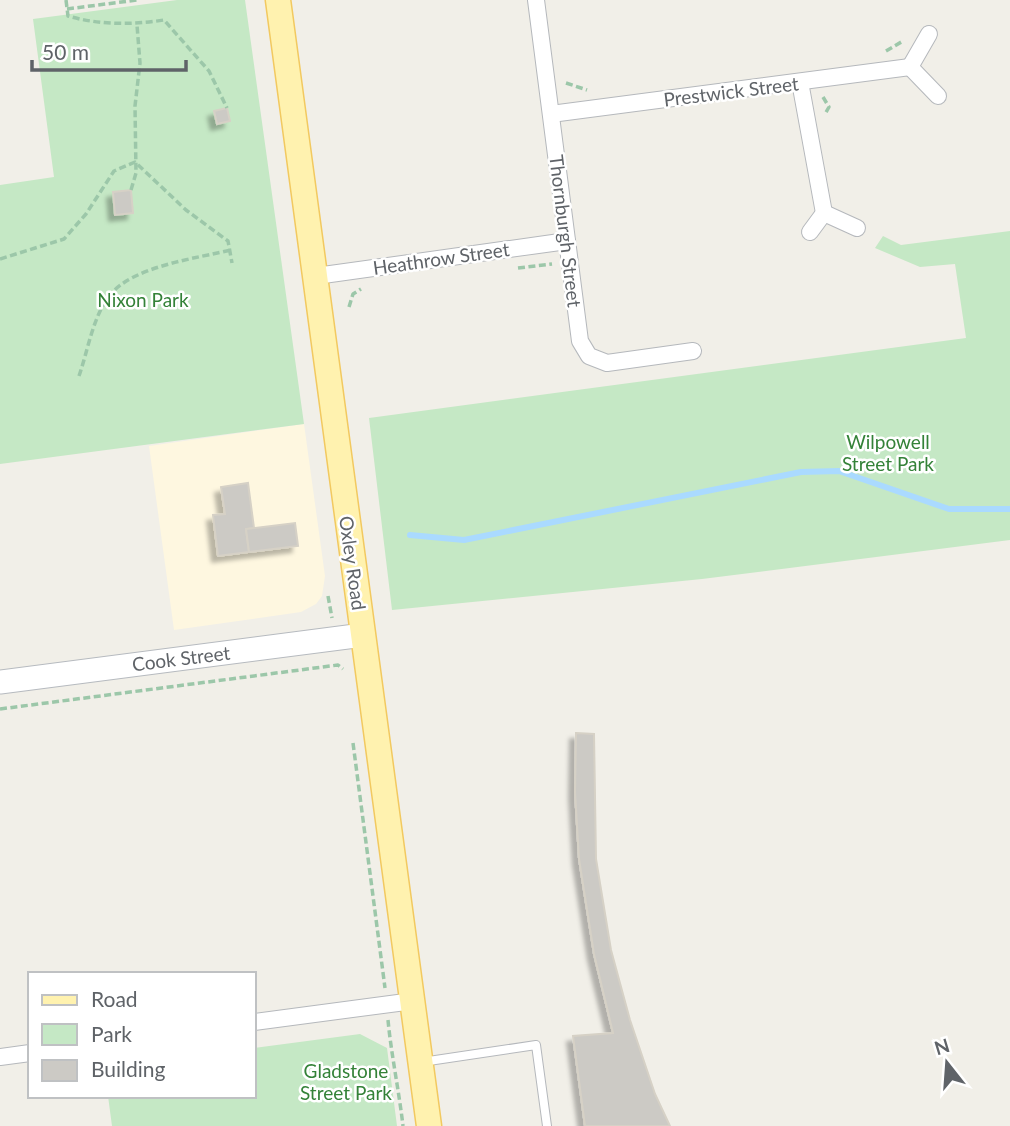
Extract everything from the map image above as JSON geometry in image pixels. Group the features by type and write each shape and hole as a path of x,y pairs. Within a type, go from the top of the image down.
{"main road":[{"name":"Oxley Road","path":"278,0 429,1126"}],"street":[{"name":"Thornburgh Street","path":"536,0 580,341 589,356 607,363 693,351"},
{"path":"929,34 910,67 938,96"},
{"name":"Prestwick Street","path":"551,114 910,67"},
{"path":"800,82 824,213 810,232"},
{"path":"824,213 857,228"},
{"name":"Heathrow Street","path":"316,276 567,241"},
{"name":"Cook Street","path":"0,682 363,635"},
{"path":"256,1022 413,1001"},
{"path":"0,1057 28,1053"}],"lane":[{"path":"421,1062 536,1045 547,1126"}],"path":[{"path":"66,0 68,16 90,22 137,24 164,20 209,71 227,108"},
{"path":"67,9 137,0"},
{"path":"131,190 140,63 137,24"},
{"path":"135,162 186,211 219,232 231,250 232,263"},
{"path":"0,259 64,239 86,214 114,171 135,162"},
{"path":"79,376 100,313 111,294 123,283 176,262 231,250"},
{"path":"0,709 338,665 343,668 345,682"},
{"path":"352,737 386,1004 387,1034 395,1059 403,1126"}],"shaded area":[{"path":"304,424 325,576 322,596 316,604 301,612 174,630 149,446"}],"green space":[{"name":"Nixon Park","path":"177,0 245,0 304,424 0,464 0,185 54,177 33,19"},
{"name":"Wilpowell Street Park","path":"1010,231 1010,540 702,579 392,610 369,418 966,338 955,264 920,267 875,248 883,236 901,245"},
{"name":"Gladstone Street Park","path":"360,1034 387,1048 397,1126 112,1126 108,1098 256,1098 256,1048"}],"building":[{"path":"227,108 230,121 217,124 214,111"},
{"path":"131,190 133,213 115,215 113,192"},
{"path":"248,483 254,528 246,529 249,552 218,556 213,515 225,514 221,487"},
{"path":"295,523 298,546 249,552 246,529"},
{"path":"576,733 594,734 596,859 611,950 630,1020 655,1094 670,1126 585,1126 573,1036 613,1033 594,954 579,859 575,792"}],"waterway":[{"path":"410,535 464,540 801,472 839,471 949,509 1010,509"}]}
